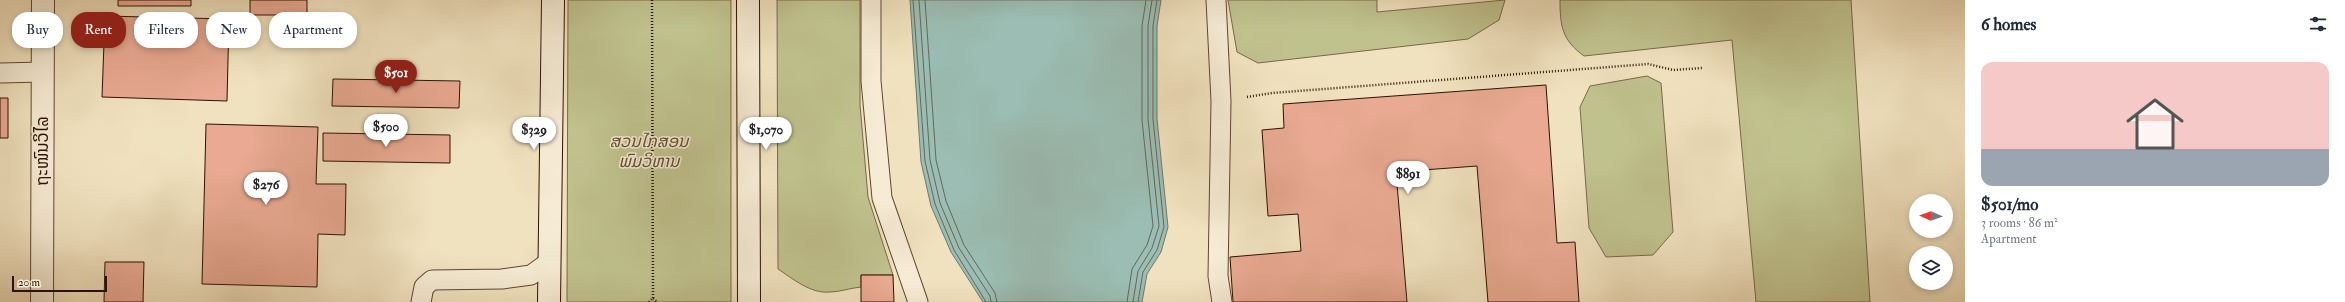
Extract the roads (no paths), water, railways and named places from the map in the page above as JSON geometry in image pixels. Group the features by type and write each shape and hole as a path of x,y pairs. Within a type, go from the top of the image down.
{"street":[{"name":"ຖະໜົນວິໄລ","path":"42,302 43,0"},
{"path":"549,302 553,0"},
{"path":"748,0 749,302"}],"lane":[{"path":"871,0 871,81 882,198 918,302"},
{"path":"1216,0 1221,101 1218,276 1222,302"},
{"path":"0,73 43,72"},
{"path":"421,302 424,288 432,280 502,279 531,275 549,262"}],"water":[{"path":"910,0 1161,0 1157,26 1157,119 1168,227 1161,252 1147,274 1142,302 983,302 951,252 931,206 921,162"}],"park label":[{"name":"ສວນໄກສອນ ພົມວິຫານ","path":"649,151"}]}
